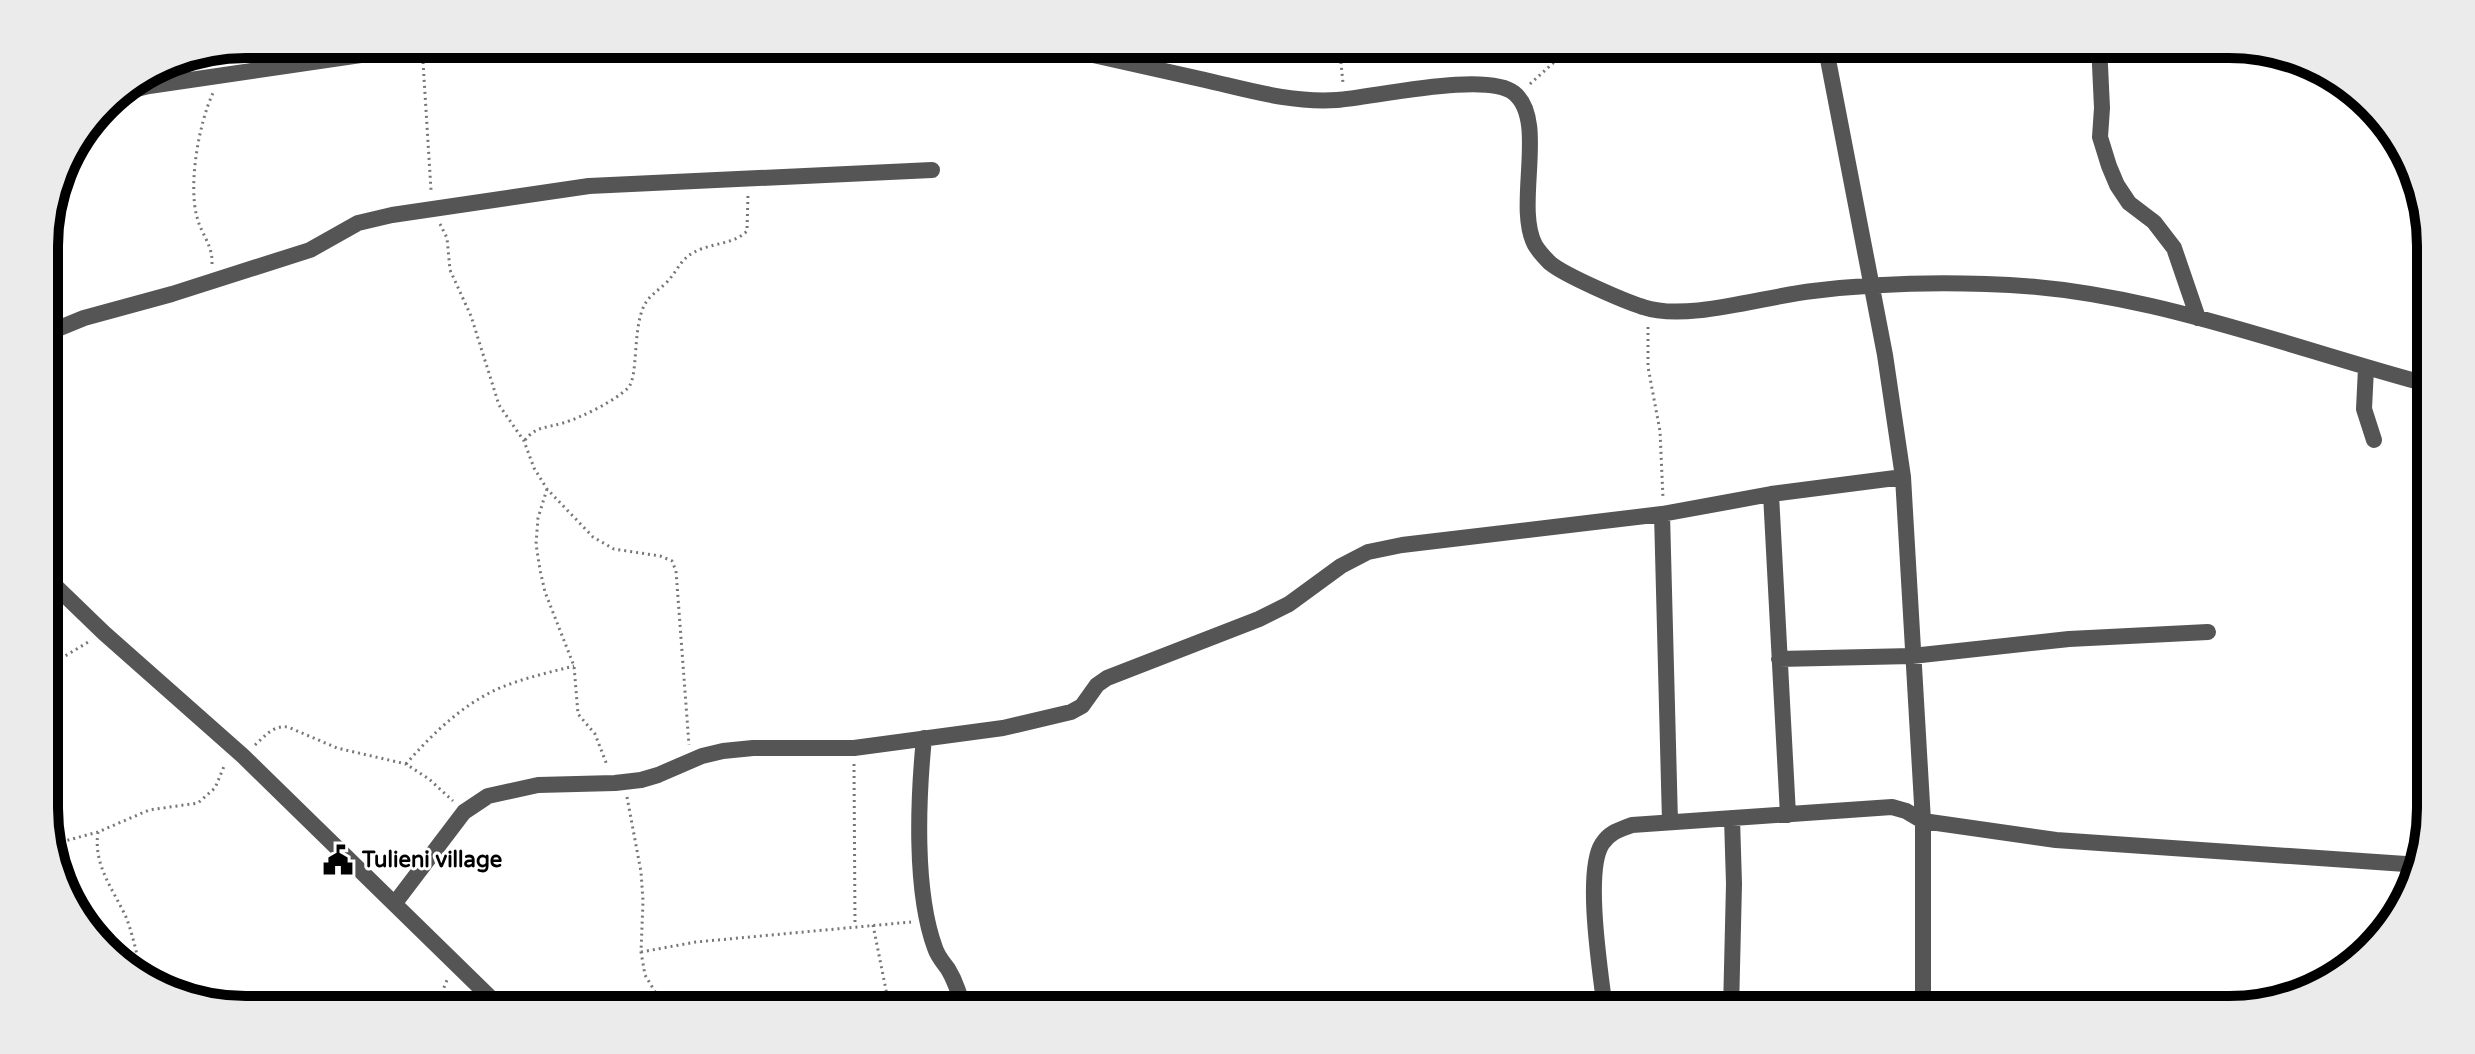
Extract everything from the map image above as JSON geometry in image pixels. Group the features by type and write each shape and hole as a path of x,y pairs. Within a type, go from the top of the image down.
{"street":[{"path":"146,87 339,58"},
{"path":"1106,58 1270,95 1311,101 1464,84 1490,83 1505,88 1518,95 1531,131 1527,199 1535,245 1551,264 1644,308 1676,313 1809,291 1871,285 1987,284 2035,287 2120,298 2305,347 2417,382"},
{"path":"1828,58 1885,355 1903,477 1923,821 1923,996"},
{"path":"2100,58 2100,137 2109,166 2129,203 2154,222 2174,248 2198,318"},
{"path":"58,329 84,318 310,250 358,223 432,208 589,186 932,170"},
{"path":"2366,368 2364,409 2374,440"},
{"path":"395,903 464,812 488,796 516,789 566,783 620,782 658,775 691,760 723,751 854,748 969,734 1071,712 1082,706 1097,685 1107,678 1259,619 1289,604 1341,566 1368,552 1464,536 1662,514 1771,494 1903,477"},
{"path":"1771,494 1788,815"},
{"path":"1662,514 1670,822"},
{"path":"58,589 237,751 489,996"},
{"path":"1779,659 1912,656 2069,639 2208,632"},
{"path":"924,738 919,800 921,875 935,948 960,996"},
{"path":"1603,996 1595,925 1594,878 1599,847 1611,833 1632,825 1892,807 1923,821 2056,840 2408,864"},
{"path":"1731,996 1732,818"}],"path":[{"path":"427,58 423,90 432,208 447,238 450,270 471,316 499,405 524,441 534,468 547,489 574,519 614,549 660,556 672,561 677,581 691,760"},
{"path":"1340,58 1344,99"},
{"path":"1518,95 1559,58"},
{"path":"212,281 210,246 196,213 195,174 201,123 221,75"},
{"path":"524,441 536,429 577,418 631,384 635,334 646,302 687,256 732,241 747,231 748,178"},
{"path":"1644,308 1648,325 1648,367 1660,431 1662,514"},
{"path":"547,489 538,518 536,544 545,592 574,666 578,714 595,734 620,782 641,872 641,952 645,975 658,996"},
{"path":"58,660 104,633"},
{"path":"406,764 427,740 474,702 500,688 574,666"},
{"path":"61,842 98,832 149,810 198,803 215,788 237,751 281,726 337,748 406,764 429,779 464,812"},
{"path":"854,748 855,926"},
{"path":"98,832 99,863 126,918 138,962"},
{"path":"641,952 696,942 928,920"},
{"path":"873,925 887,996"},
{"path":"440,996 455,962"}],"place":[{"name":"Tulieni village","path":"338,860"}]}
